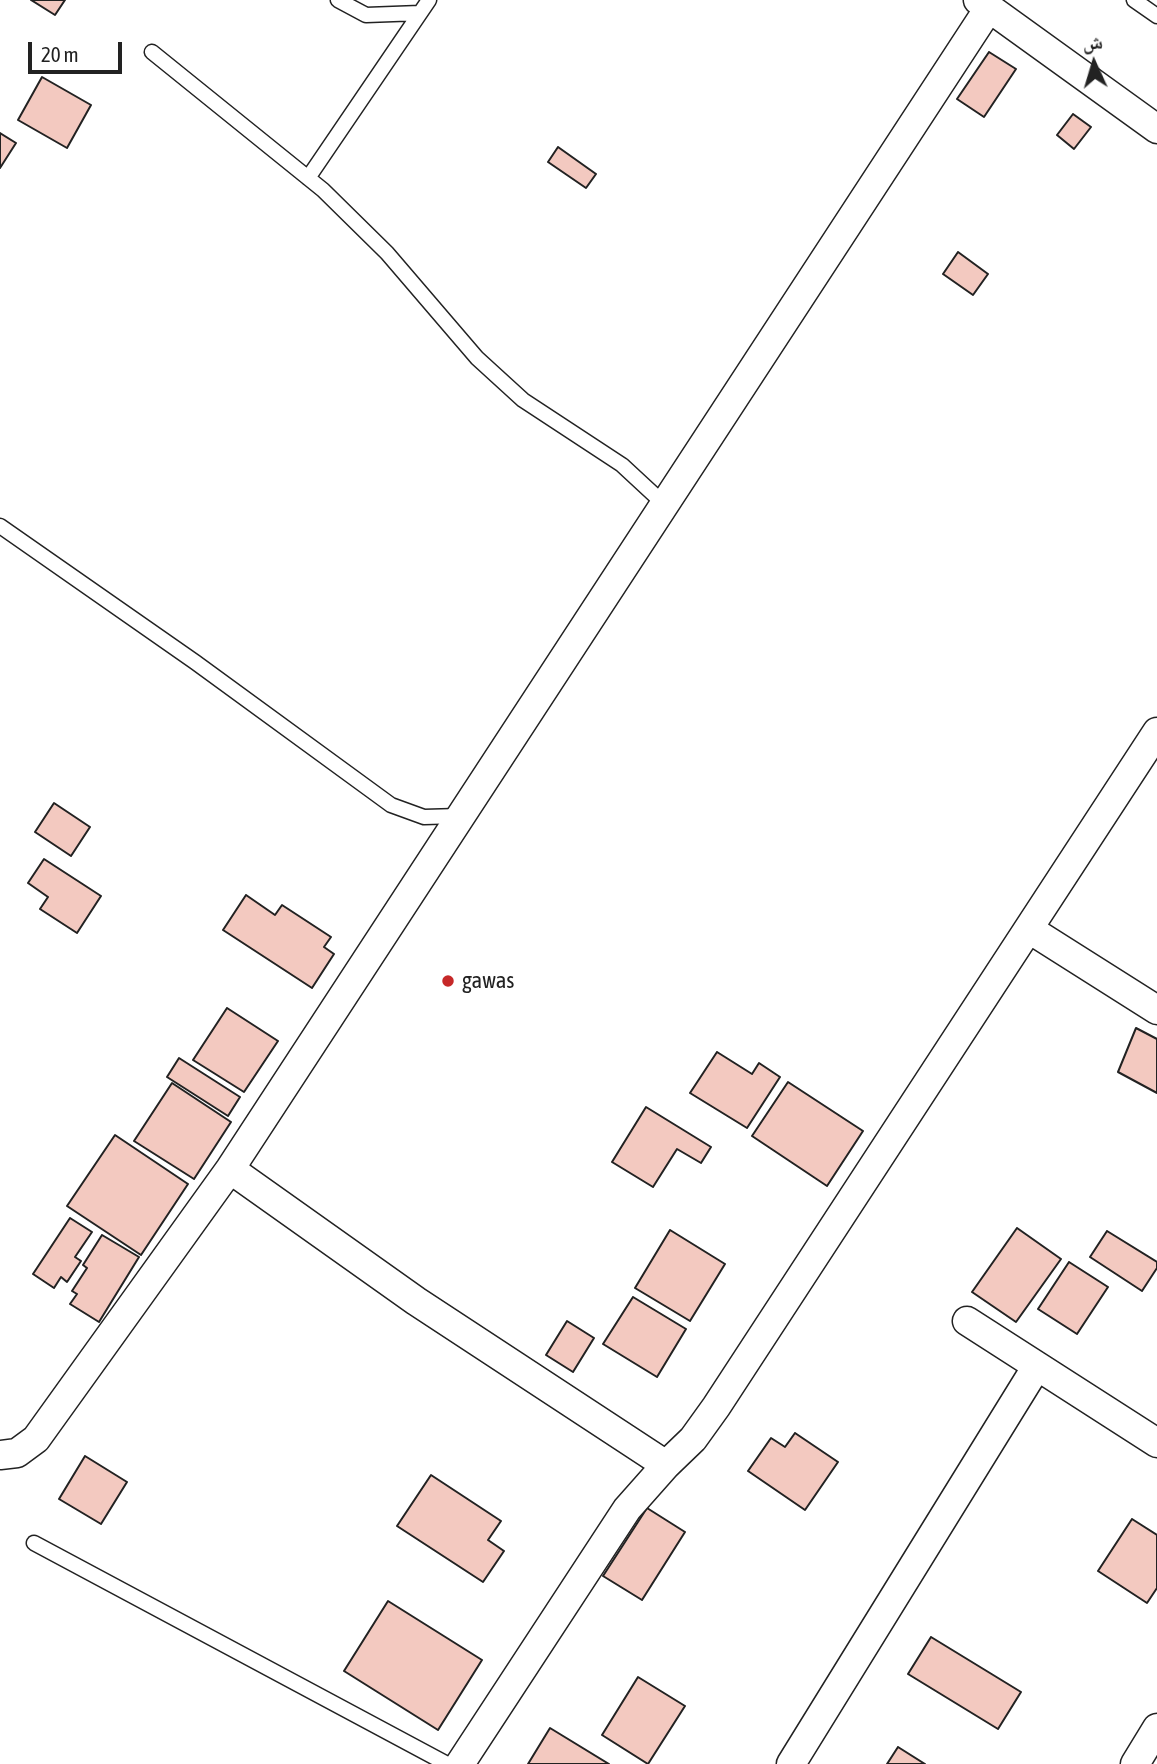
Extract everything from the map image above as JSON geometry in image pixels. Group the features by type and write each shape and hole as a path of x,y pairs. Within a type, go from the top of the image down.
{"street":[{"path":"0,1455 17,1453 36,1439 230,1169 988,3 1157,129"},
{"path":"460,1764 627,1509 693,1438 723,1396 1157,732"},
{"path":"1029,929 1157,1010"},
{"path":"230,1169 416,1301 666,1465"},
{"path":"967,1321 1157,1443"},
{"path":"791,1764 1037,1366"},
{"path":"1135,1764 1157,1728"}],"lane":[{"path":"338,0 366,15 419,13"},
{"path":"308,178 429,0"},
{"path":"1134,0 1157,16"},
{"path":"152,52 308,178 387,253 477,358 514,392 622,465 663,503"},
{"path":"0,526 195,662 391,805 424,817 459,816"},
{"path":"34,1543 447,1764"}],"building":[{"path":"31,0 65,0 55,15"},
{"path":"989,52 1016,69 984,117 957,99"},
{"path":"42,77 91,105 67,148 18,120"},
{"path":"1073,114 1091,127 1074,149 1057,135"},
{"path":"0,133 16,143 0,168"},
{"path":"558,147 596,174 586,188 548,162"},
{"path":"958,252 988,274 973,295 943,274"},
{"path":"54,803 90,827 71,856 35,832"},
{"path":"44,859 101,896 77,933 40,909 48,897 28,883"},
{"path":"246,895 275,915 282,905 331,937 324,947 334,954 312,988 223,930"},
{"path":"227,1008 278,1041 244,1092 193,1060"},
{"path":"1136,1028 1157,1039 1157,1093 1118,1072"},
{"path":"717,1052 752,1074 759,1063 780,1077 747,1128 690,1093"},
{"path":"179,1058 240,1097 228,1116 167,1077"},
{"path":"788,1082 863,1131 827,1186 752,1136"},
{"path":"172,1083 231,1122 194,1179 134,1141"},
{"path":"646,1107 711,1147 701,1163 677,1149 653,1187 612,1162"},
{"path":"115,1135 188,1184 141,1255 67,1206"},
{"path":"70,1218 92,1232 75,1257 81,1261 67,1282 61,1277 54,1288 33,1274"},
{"path":"1017,1228 1061,1259 1016,1322 972,1292"},
{"path":"670,1230 725,1264 690,1321 635,1288"},
{"path":"1107,1231 1157,1262 1157,1268 1142,1291 1090,1257"},
{"path":"102,1235 139,1257 99,1322 70,1304 77,1294 72,1291 87,1268 83,1265"},
{"path":"1069,1262 1108,1287 1077,1334 1038,1309"},
{"path":"633,1297 686,1329 657,1377 603,1344"},
{"path":"567,1321 594,1338 573,1372 546,1355"},
{"path":"795,1433 838,1462 805,1510 748,1471 771,1438 785,1447"},
{"path":"85,1456 127,1482 101,1524 59,1499"},
{"path":"431,1475 501,1521 488,1540 504,1551 483,1582 397,1526"},
{"path":"647,1508 685,1532 642,1600 603,1576"},
{"path":"1132,1519 1157,1535 1157,1588 1147,1603 1098,1571"},
{"path":"388,1601 482,1660 438,1730 344,1671"},
{"path":"931,1637 1021,1692 998,1729 908,1674"},
{"path":"638,1677 685,1706 648,1764 602,1735"},
{"path":"550,1728 609,1764 528,1764"},
{"path":"898,1747 925,1764 887,1764"}],"place":[{"name":"gawas","path":"448,981"}]}
